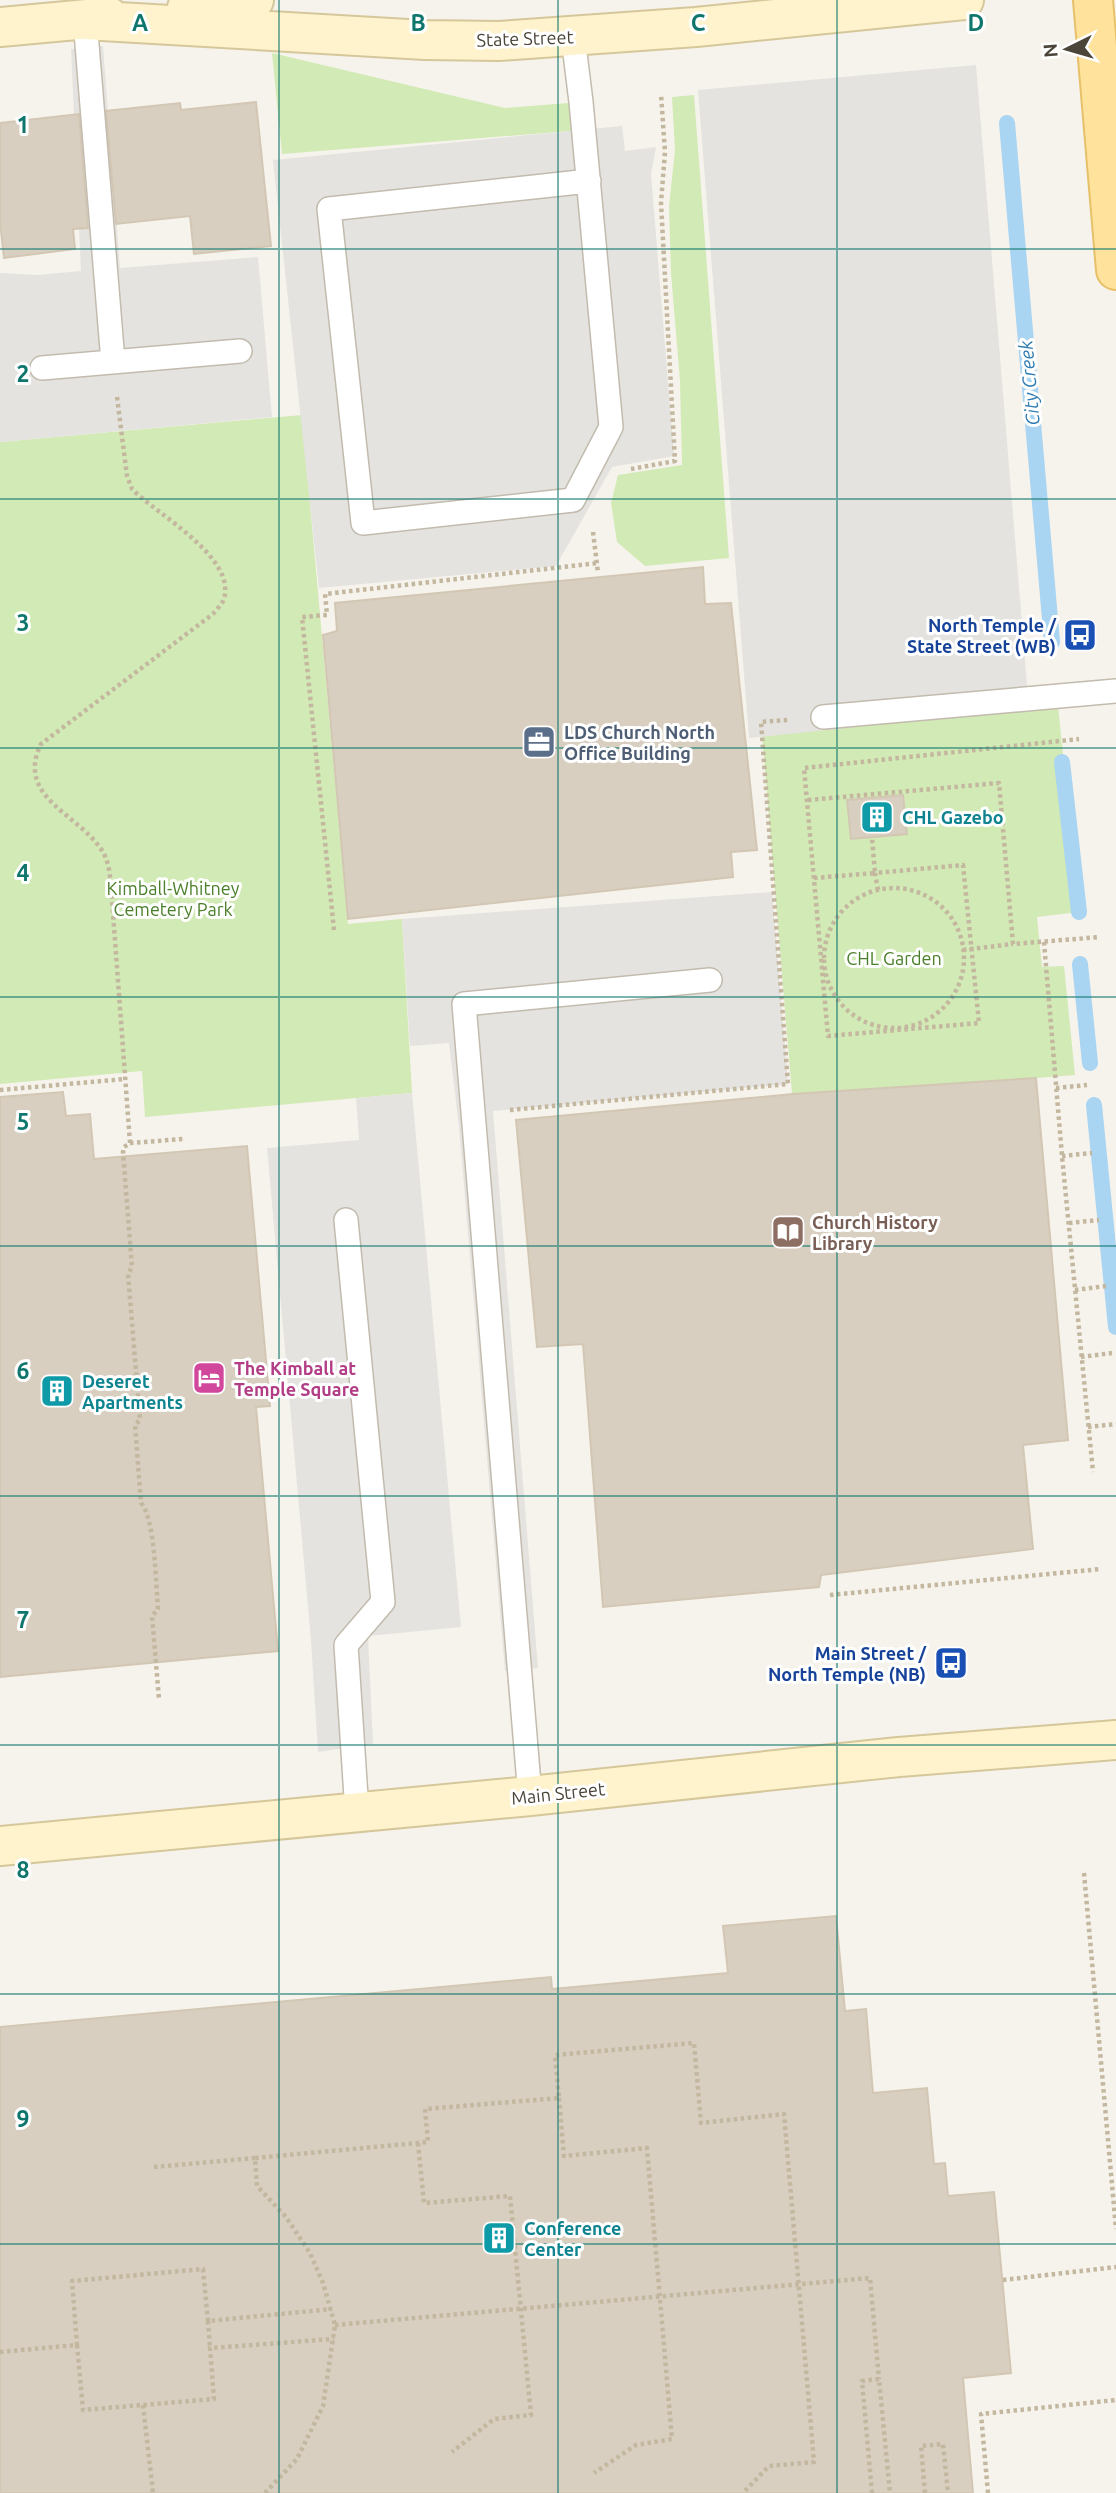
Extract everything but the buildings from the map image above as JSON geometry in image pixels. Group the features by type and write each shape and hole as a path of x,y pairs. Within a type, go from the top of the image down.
{"main road":[{"name":"State Street","path":"0,27 254,0"},
{"name":"State Street","path":"85,20 425,40 499,41 573,37 964,0"},
{"path":"1093,0 1116,270"},
{"name":"Main Street","path":"0,1846 530,1796 899,1757 1116,1740"}],"lane":[{"path":"85,20 113,362"},
{"path":"573,37 589,181 611,427 573,500 363,523 329,209 589,181"},
{"path":"43,368 240,351"},
{"path":"824,717 1116,691"},
{"path":"530,1796 464,1004 710,980"},
{"path":"346,1220 383,1602 346,1644 357,1812"}],"path":[{"path":"626,471 675,461 661,203 664,152 661,94"},
{"path":"113,362 127,477 132,489 204,549 221,572 225,587 222,602 213,614 71,720 41,744 36,754 34,769 40,788 52,803 88,835 103,853 109,869 130,1143"},
{"path":"593,528 598,573"},
{"path":"334,930 302,617 327,615 325,594 598,564"},
{"path":"505,1111 788,1084 761,722 824,717"},
{"path":"814,878 963,865 979,1023 828,1036 804,768 1080,739"},
{"path":"808,800 999,783 1013,944"},
{"path":"872,837 878,890"},
{"path":"878,890 912,890 935,901 954,922 963,950 960,980 951,999 928,1019 899,1029 878,1027 852,1014 836,997 823,967 826,939 840,913 857,899 878,890"},
{"path":"963,950 1100,937"},
{"path":"1044,942 1093,1472"},
{"path":"0,1090 125,1079"},
{"path":"1056,1088 1087,1085"},
{"path":"159,1699 152,1616 158,1609 147,1510 141,1503 135,1425 140,1419 128,1274 132,1267 123,1152 124,1147 130,1143 183,1139"},
{"path":"1062,1156 1092,1153"},
{"path":"1069,1223 1099,1220"},
{"path":"1075,1290 1106,1286"},
{"path":"1081,1357 1112,1353"},
{"path":"1088,1427 1116,1424"},
{"path":"830,1595 1101,1569"},
{"path":"1084,1873 1116,2230"},
{"path":"594,2473 636,2445 672,2439 661,2296 647,2148 564,2156 555,2055 694,2043 701,2123 784,2114 814,2462 769,2466 743,2493"},
{"path":"154,2167 428,2142 425,2109 559,2098"},
{"path":"418,2143 424,2203 510,2196 531,2415 494,2419 452,2452"},
{"path":"255,2158 257,2186 286,2217 310,2253 332,2309 335,2325 323,2406 297,2459 265,2493"},
{"path":"1003,2280 1116,2267"},
{"path":"203,2269 208,2321 214,2399 83,2410 72,2281 203,2269"},
{"path":"335,2325 870,2278 890,2493"},
{"path":"208,2321 332,2309"},
{"path":"210,2348 334,2339"},
{"path":"0,2352 77,2345"},
{"path":"872,2493 862,2381 879,2379"},
{"path":"988,2493 981,2414 1116,2400"},
{"path":"143,2405 153,2493"},
{"path":"925,2493 921,2446 943,2444 948,2493"}],"green space":[{"path":"272,53 505,108 569,103 571,131 282,154"},
{"path":"694,95 729,558 645,566 617,542 611,503 618,475 682,465 680,381 671,273 669,206 675,150 672,97"},
{"name":"Kimball-Whitney Cemetery Park","path":"302,415 348,924 402,919 412,1093 145,1117 142,1071 0,1084 0,442"},
{"name":"Church History Library","path":"1057,696 1079,912 1037,917 1042,967 1064,966 1075,1075 1036,1078 1068,1440 1023,1445 1033,1549 821,1575 819,1587 603,1607 583,1344 537,1347 516,1120 792,1094 761,722"}],"shaded area":[{"path":"103,46 120,268 258,257 272,417 0,442 0,273 37,275 81,271 71,49"},
{"path":"976,65 1029,709 749,738 698,90"},
{"path":"622,126 625,151 656,147 651,174 674,456 612,467 556,566 319,588 273,160"},
{"path":"772,892 788,1084 493,1111 538,1668 505,1671 459,1127 449,1043 410,1046 402,919"},
{"path":"412,1093 461,1627 368,1636 373,1744 318,1752 311,1641 267,1148 359,1140 356,1098"}],"waterway":[{"name":"City Creek","path":"1007,123 1052,642"},
{"name":"City Creek","path":"1062,762 1079,912"},
{"name":"City Creek","path":"1080,964 1090,1063"},
{"name":"City Creek","path":"1094,1105 1116,1327"}],"place":[{"name":"North Temple / State Street (WB)","path":"1080,635"},
{"name":"LDS Church North Office Building","path":"539,742"},
{"name":"CHL Gazebo","path":"877,817"},
{"name":"Church History Library","path":"788,1232"},
{"name":"The Kimball at Temple Square","path":"209,1378"},
{"name":"Deseret Apartments","path":"57,1391"},
{"name":"Main Street / North Temple (NB)","path":"951,1663"},
{"name":"Conference Center","path":"499,2238"}],"park label":[{"name":"CHL Garden","path":"894,958"}]}
